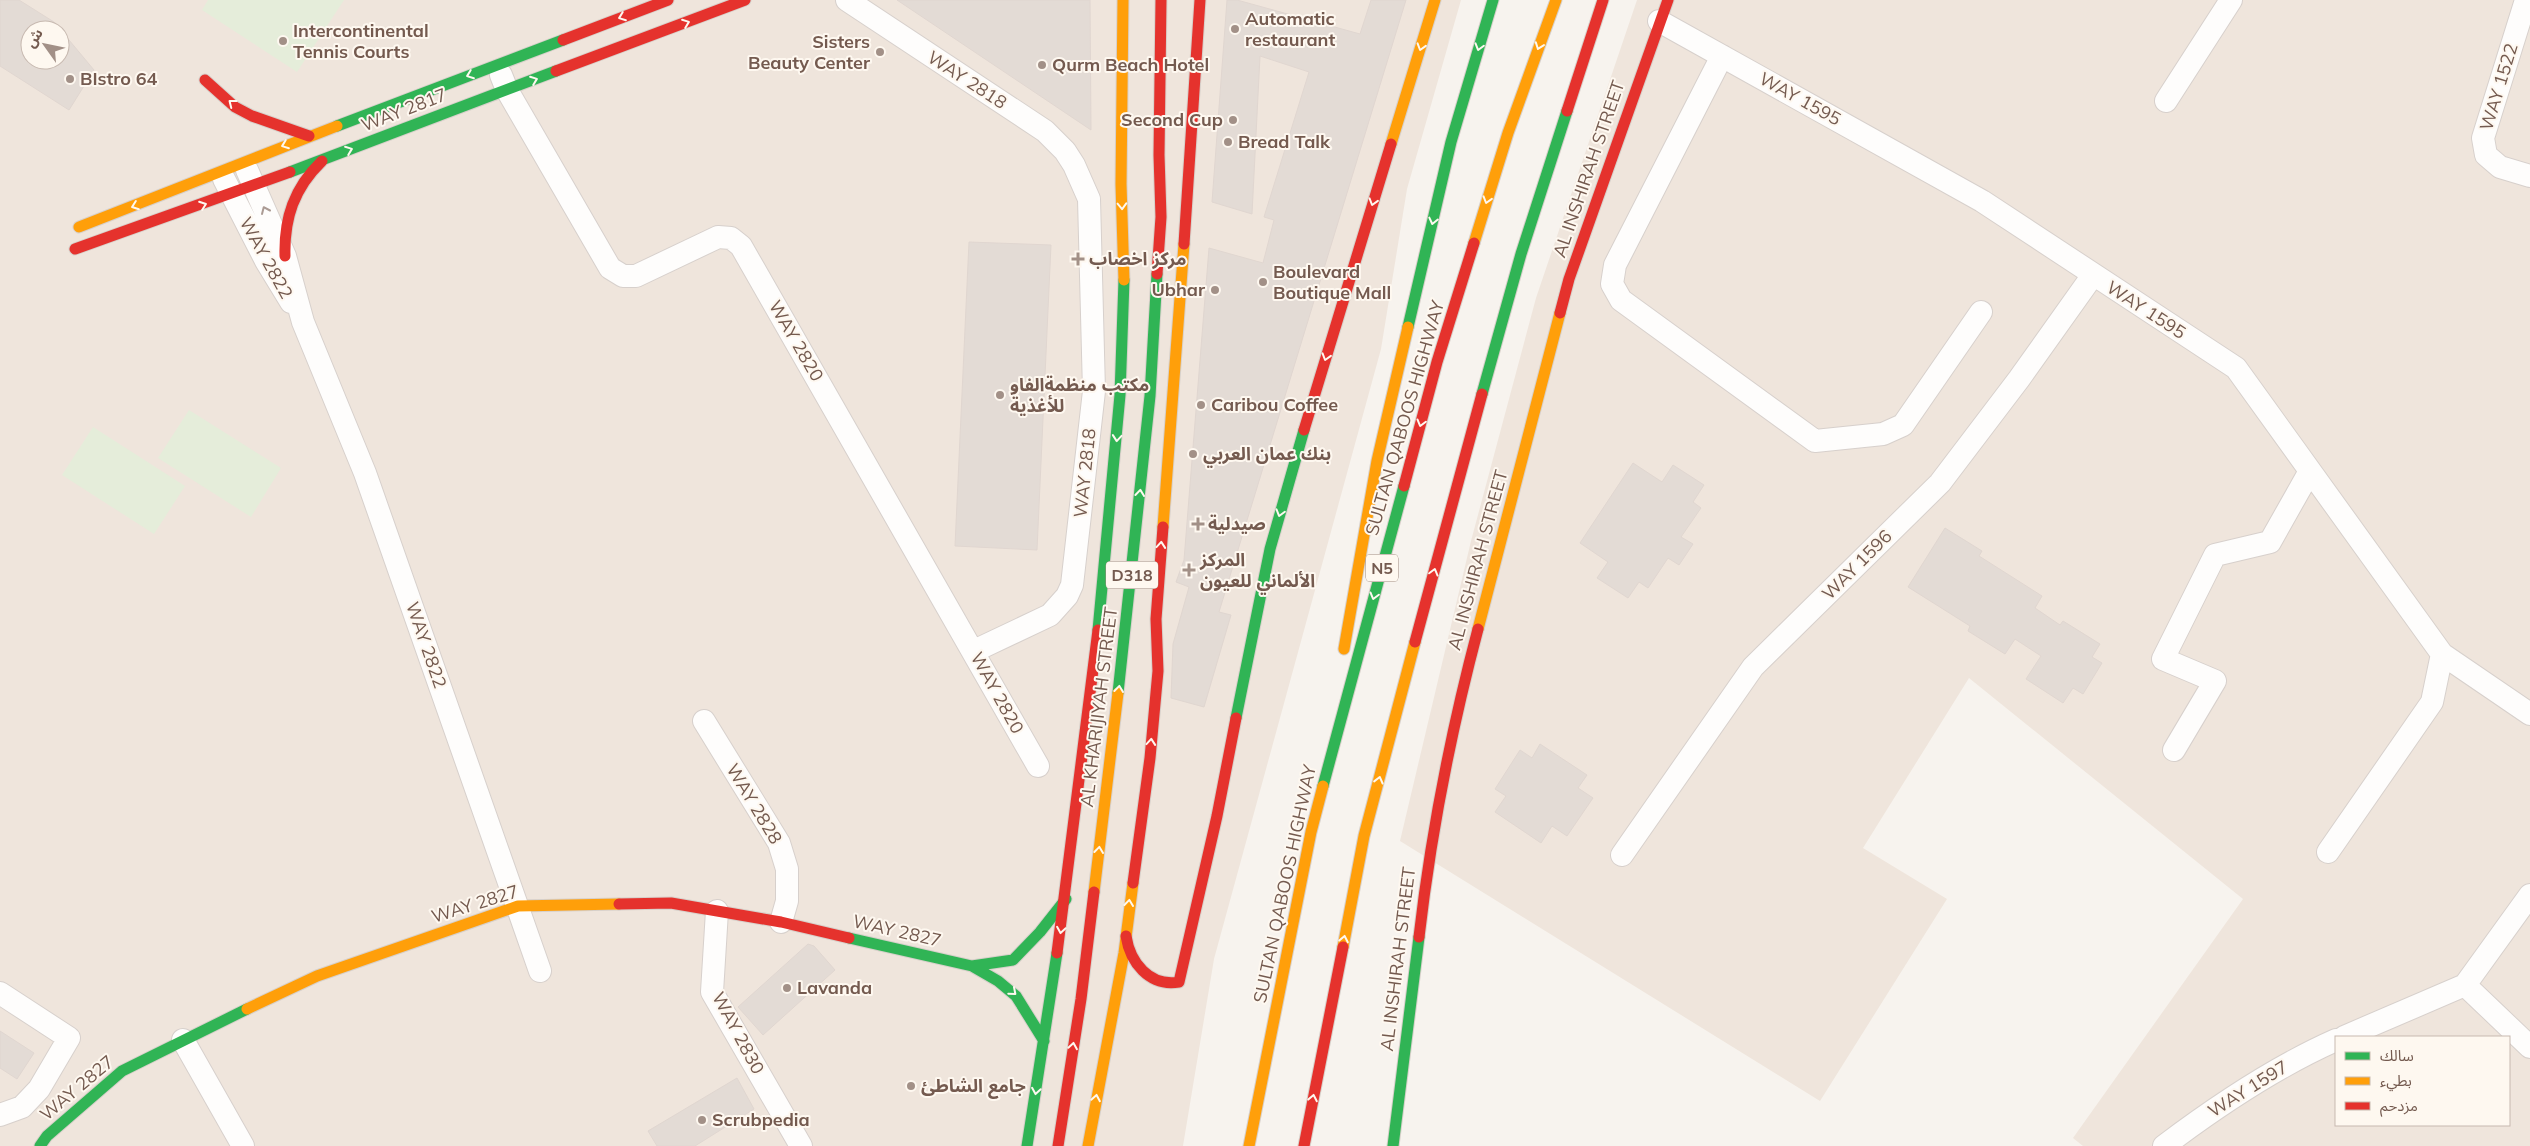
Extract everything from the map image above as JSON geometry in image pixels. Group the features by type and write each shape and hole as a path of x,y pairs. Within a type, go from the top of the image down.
{"main road":[{"name":"WAY 2817","path":"79,227 309,136 668,0"},
{"name":"WAY 2817","path":"74,249 323,160 745,0"},
{"name":"AL KHARIJIYAH STREET","path":"1027,1146 1066,899 1098,633 1120,396 1124,268 1121,184 1123,0"},
{"name":"AL KHARIJIYAH STREET","path":"1058,1146 1080,999 1125,640 1150,396 1161,217 1159,155 1161,0"},
{"path":"1088,1146 1126,936 1138,835 1150,758 1158,671 1156,619 1175,376 1200,0"},
{"path":"1126,936 1130,956 1146,973 1163,982 1173,984 1179,982 1217,816 1270,548 1308,415 1435,0"},
{"path":"1342,657 1377,461 1451,142 1493,0"},
{"name":"SULTAN QABOOS HIGHWAY","path":"1249,1146 1311,832 1437,362 1508,134 1556,0"},
{"path":"1304,1146 1364,836 1412,651 1521,254 1604,0"},
{"name":"AL INSHIRAH STREET","path":"1394,1146 1429,851 1461,692 1569,278 1668,0"},
{"path":"205,80 235,107 252,116 309,136"},
{"path":"1110,129 1121,184"},
{"path":"285,256 284,228 291,202 304,179 323,160"},
{"path":"1125,640 1134,667"},
{"path":"1311,832 1335,696"},
{"path":"1134,795 1138,835"},
{"name":"WAY 2827","path":"972,966 1012,960 1040,932 1066,899"},
{"name":"WAY 2827","path":"40,1146 47,1136 122,1071 183,1040 316,976 518,906 671,903 781,922 972,966 1000,982 1019,997 1044,1041"}],"street":[{"name":"WAY 2818","path":"847,0 1045,131 1065,151 1074,165 1089,199 1094,392 1072,585 1063,601 1050,615 974,651"},
{"path":"2166,101 2231,0"},
{"name":"WAY 1522","path":"2526,0 2482,138 2486,154 2500,167 2530,176"},
{"name":"WAY 1595","path":"1659,21 1982,201 2236,368 2442,654 2530,714"},
{"path":"1722,56 1615,265 1612,284 1621,300 1815,441 1883,434 1903,425 1982,312"},
{"name":"WAY 2820","path":"496,65 507,90 610,268 623,276 636,276 718,237 731,238 741,246 1038,766"},
{"name":"WAY 2822","path":"243,162 285,256 303,322 365,473 540,971"},
{"name":"WAY 2822","path":"220,171 266,261 303,322"},
{"name":"WAY 1596","path":"1622,855 1753,667 1940,483 2019,379 2093,275"},
{"path":"2174,750 2215,681 2163,659 2215,555 2270,542 2310,472"},
{"path":"2328,852 2432,702 2442,654"},
{"name":"WAY 2828","path":"704,721 779,843 787,869 787,901 781,922"},
{"path":"2346,1036 2465,985 2530,895"},
{"name":"WAY 2830","path":"717,911 712,992 801,1146"},
{"path":"2465,985 2530,1047"},
{"path":"0,993 69,1038 39,1089 22,1107 0,1115"},
{"path":"183,1040 243,1146"},
{"name":"WAY 1597","path":"2164,1146 2196,1122 2302,1055 2335,1040"}],"shaded area":[{"path":"0,0 1461,0 1407,189 1381,349 1214,959 1183,1146 0,1146"},
{"path":"1637,0 2530,0 2530,1146 2083,1146 2073,1138 2243,899 1969,678 1863,848 1947,899 1820,1101 1400,841 1471,541 1536,298"}],"green space":[{"name":"Intercontinental Tennis Courts","path":"208,0 344,0 297,72 202,10"},
{"path":"189,410 281,468 251,517 158,458"},
{"path":"93,427 185,486 154,534 62,475"}],"building":[{"path":"0,0 19,0 51,20 20,20 20,70 70,70 70,41 94,70 69,110 0,66"},
{"name":"Qurm Beach Hotel","path":"897,0 1090,0 1091,130"},
{"name":"Boulevard Boutique Mall","path":"1227,0 1237,0 1360,34 1371,0 1406,0 1219,612 1231,615 1204,707 1171,698 1173,644 1189,587 1176,582 1184,560 1209,248 1263,263 1274,220 1264,217 1309,72 1260,56 1252,214 1212,202"},
{"path":"969,242 1051,245 1037,550 955,546"},
{"path":"1633,463 1662,482 1673,465 1704,485 1693,502 1701,508 1681,537 1693,544 1679,565 1668,558 1648,588 1639,582 1628,598 1597,578 1608,562 1580,543"},
{"path":"1945,528 1982,551 1979,556 2042,596 2035,608 2060,625 2063,621 2100,644 2092,657 2102,663 2083,694 2073,688 2063,703 2026,679 2041,656 2015,639 2005,654 1968,631 1970,626 1908,587"},
{"path":"1540,744 1587,775 1578,788 1593,798 1567,836 1552,826 1541,843 1495,812 1506,796 1495,789 1520,750 1532,758"},
{"name":"Lavanda","path":"808,944 814,946 835,970 763,1035 738,1007"},
{"path":"0,1031 34,1053 17,1079 0,1068"},
{"name":"Scrubpedia","path":"737,1078 754,1109 695,1146 657,1146 648,1131"}],"traffic: fast":[{"path":"1408,327 1451,142 1493,0"},
{"path":"337,126 563,40"},
{"path":"290,172 556,71"},
{"path":"1482,394 1521,254 1567,111"},
{"path":"1118,693 1150,396 1157,274"},
{"path":"1098,630 1120,395 1124,280"},
{"path":"1236,718 1270,549 1304,430"},
{"path":"1323,786 1404,486"},
{"path":"972,966 1013,960 1040,932 1066,899"},
{"path":"1393,1146 1419,937"},
{"path":"849,938 972,966 998,981 1016,996 1044,1041"},
{"path":"1027,1146 1057,953"},
{"path":"40,1146 47,1136 122,1071 247,1009"}],"traffic: slow":[{"path":"1123,0 1121,184 1124,280"},
{"path":"1391,144 1435,0"},
{"path":"1474,243 1508,133 1556,0"},
{"path":"79,227 337,126"},
{"path":"1163,527 1184,244"},
{"path":"1478,629 1560,313"},
{"path":"1344,649 1377,461 1408,327"},
{"path":"1343,947 1364,836 1415,642"},
{"path":"1094,892 1118,693"},
{"path":"1249,1146 1311,832 1323,786"},
{"path":"1088,1146 1124,953 1133,883"},
{"path":"247,1009 317,976 518,906 619,904"}],"traffic: jam":[{"path":"563,40 668,0"},
{"path":"556,71 745,0"},
{"path":"1157,274 1161,217 1159,155 1161,0"},
{"path":"1184,244 1200,0"},
{"path":"1567,111 1603,0"},
{"path":"1560,313 1569,279 1668,0"},
{"path":"205,80 235,107 252,116 309,136"},
{"path":"1304,430 1391,144"},
{"path":"285,256 286,229 293,204 304,182 322,161"},
{"path":"75,249 290,172"},
{"path":"1404,486 1437,362 1474,243"},
{"path":"1415,642 1482,394"},
{"path":"1133,883 1150,758 1158,671 1156,619 1163,527"},
{"path":"1419,937 1429,859 1443,782 1478,629"},
{"path":"1057,953 1098,630"},
{"path":"1126,936 1132,955 1143,971 1159,981 1168,983 1179,982 1217,816 1236,718"},
{"path":"1058,1146 1081,999 1094,892"},
{"path":"619,904 671,903 781,922 849,938"},
{"path":"1304,1146 1343,947"}],"place":[{"name":"Automatic restaurant","path":"1235,29"},
{"name":"Intercontinental Tennis Courts","path":"283,41"},
{"name":"Sisters Beauty Center","path":"880,52"},
{"name":"Qurm Beach Hotel","path":"1042,65"},
{"name":"BIstro 64","path":"70,79"},
{"name":"Second Cup","path":"1233,120"},
{"name":"Bread Talk","path":"1228,142"},
{"name":"مركز اخصاب","path":"1078,259"},
{"name":"Boulevard Boutique Mall","path":"1263,282"},
{"name":"Ubhar","path":"1215,290"},
{"name":"مكتب منظمةالفاو للأغذية","path":"1000,395"},
{"name":"Caribou Coffee","path":"1201,405"},
{"name":"بنك عمان العربي","path":"1193,454"},
{"name":"صيدلية","path":"1198,524"},
{"name":"المركز الألماني للعيون","path":"1189,570"},
{"name":"Lavanda","path":"787,988"},
{"name":"جامع الشاطئ","path":"911,1086"},
{"name":"Scrubpedia","path":"702,1120"}]}
